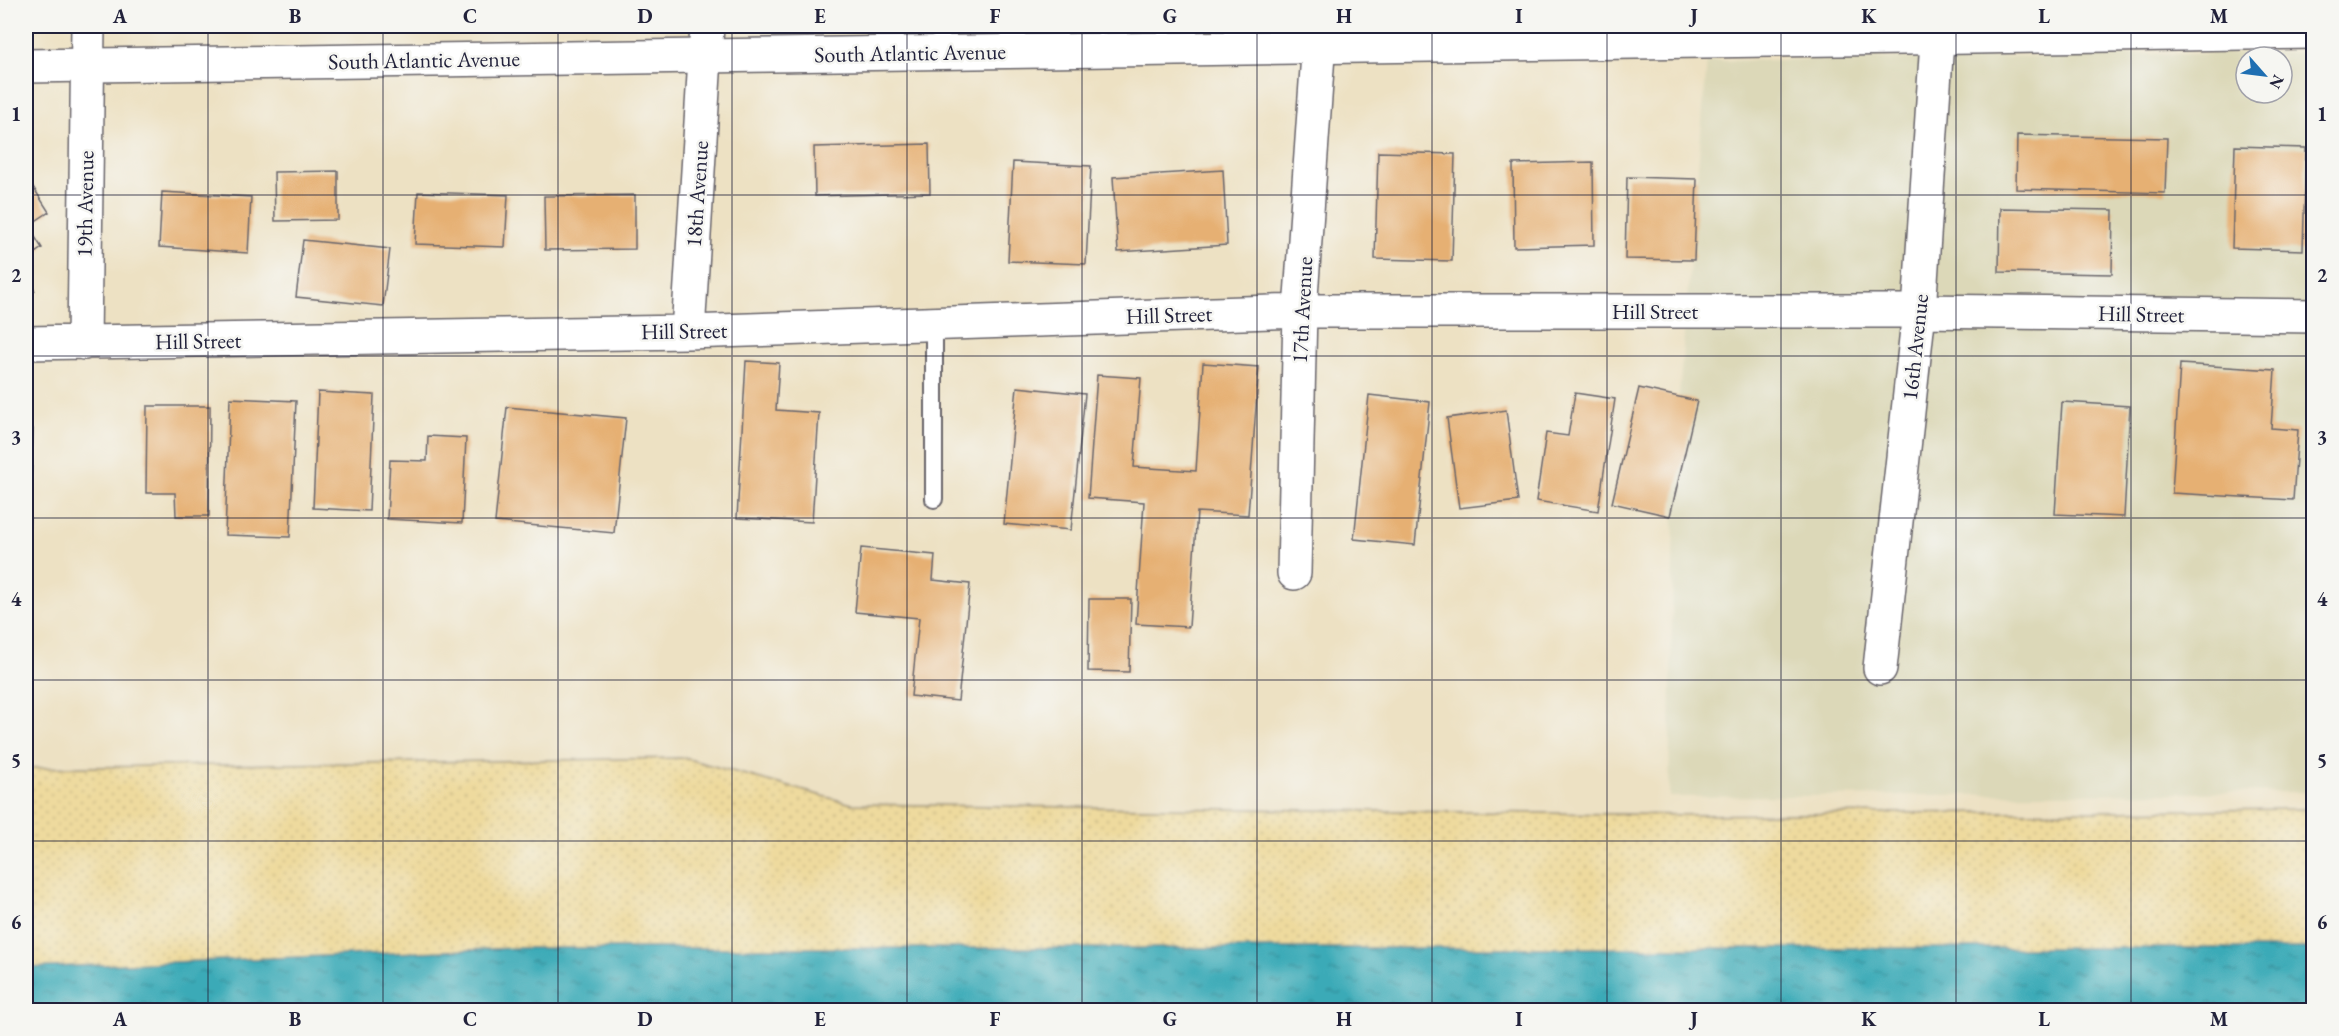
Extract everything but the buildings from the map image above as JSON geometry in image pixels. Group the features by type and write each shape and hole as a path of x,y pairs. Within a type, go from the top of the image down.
{"street":[{"name":"19th Avenue","path":"84,343 87,26"},
{"name":"South Atlantic Avenue","path":"26,66 707,41 1938,32 2313,32"},
{"name":"16th Avenue","path":"1880,668 1919,311 1938,32"},
{"name":"17th Avenue","path":"1294,573 1300,310 1320,36"},
{"name":"18th Avenue","path":"688,332 707,41"},
{"name":"Hill Street","path":"26,343 688,332 1300,310 1919,311 2313,316"}],"lane":[{"path":"934,323 934,499"}],"shaded area":[{"path":"2294,52 2313,52 2314,682 2309,792 1669,797 1675,443 1707,61 2234,53 2234,105 2294,105"}],"sand":[{"path":"684,758 852,804 1689,815 2313,809 2313,1010 26,1010 26,768"}],"water":[{"path":"516,948 2313,948 2314,1010 26,1010 26,968"}]}
